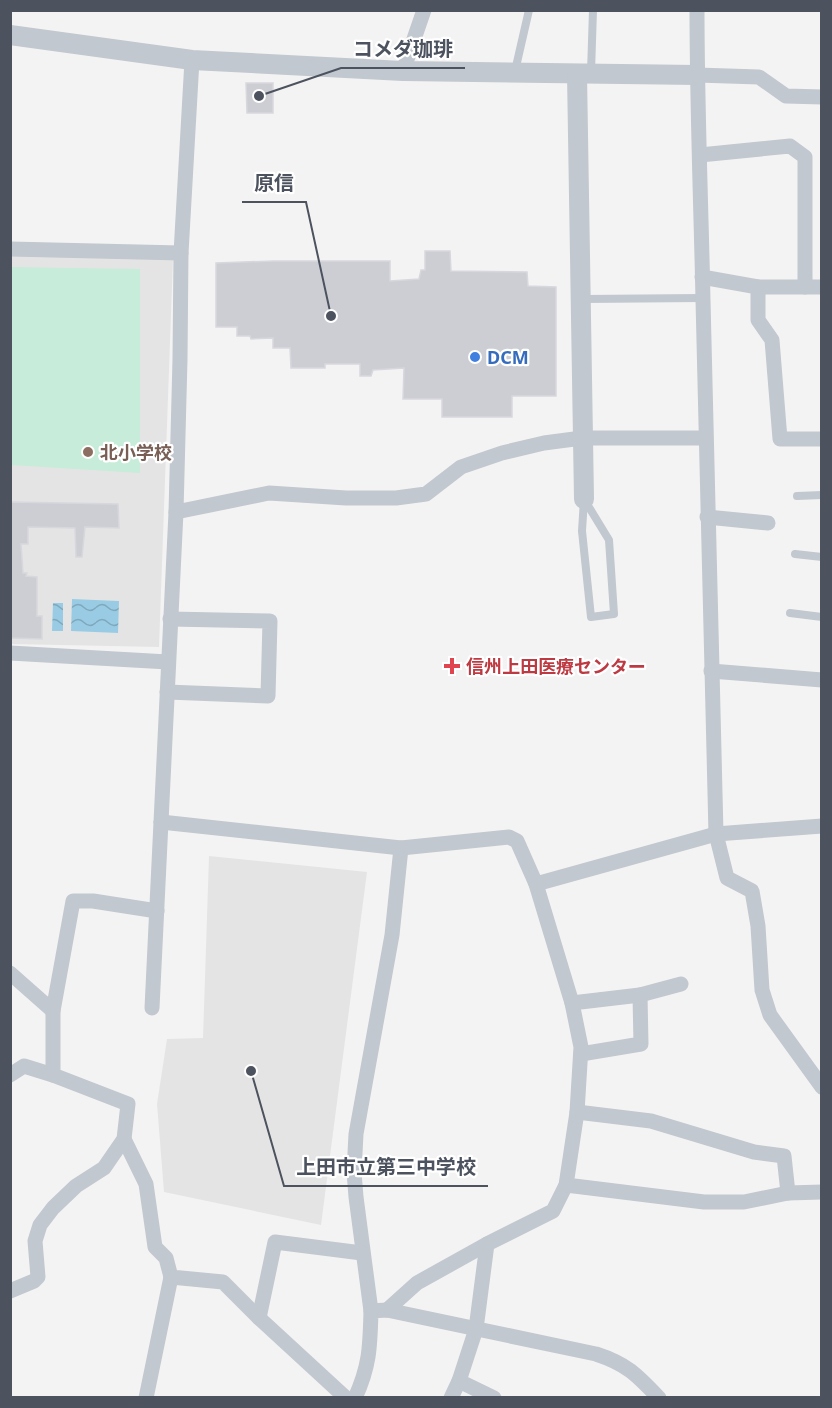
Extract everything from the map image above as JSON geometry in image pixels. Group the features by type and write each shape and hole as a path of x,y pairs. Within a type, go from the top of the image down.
{"street":[{"path":"403,71 424,10"},
{"path":"698,10 697,75 716,834 727,878 752,891 758,926 762,990 770,1015 822,1087"},
{"path":"10,35 192,60 403,71 759,76 786,96 822,97"},
{"path":"152,1008 176,512 181,253 192,60"},
{"path":"584,74 580,299 584,499"},
{"path":"700,155 790,146 804,157 805,287"},
{"path":"10,249 181,253"},
{"path":"702,277 758,286 822,287"},
{"path":"758,286 758,320 772,340 780,439 822,439"},
{"path":"176,512 269,493 346,498 396,498 426,494 461,467 502,453 544,443 582,438 705,438"},
{"path":"707,517 768,523"},
{"path":"167,692 268,696 270,621 170,619"},
{"path":"10,653 168,662"},
{"path":"711,671 822,680"},
{"path":"161,822 401,848 509,837 518,841 536,884 572,1003 581,1054 577,1112 566,1185 553,1210 417,1284 387,1310"},
{"path":"536,884 716,834 822,825"},
{"path":"355,1398 369,1356 371,1311 362,1253 354,1172 356,1134 392,935 401,848"},
{"path":"53,1075 53,1011 73,901 93,901 157,911"},
{"path":"10,974 53,1011"},
{"path":"572,1003 640,995 681,984"},
{"path":"581,1054 641,1044 640,995"},
{"path":"10,1075 24,1066 128,1104 124,1139 104,1168 76,1186 53,1208 40,1225 35,1241 38,1277 10,1291"},
{"path":"577,1112 651,1121 754,1152 784,1156 788,1193"},
{"path":"124,1139 146,1184 155,1247 166,1258 171,1277 146,1398"},
{"path":"566,1185 704,1202 744,1202 788,1193 822,1192"},
{"path":"259,1318 275,1242 362,1253"},
{"path":"451,1398 476,1329 487,1244"},
{"path":"171,1277 223,1282 346,1398"},
{"path":"371,1311 387,1310 596,1354 617,1361 632,1371 659,1398"},
{"path":"459,1380 494,1398"}],"lane":[{"path":"515,72 529,10"},
{"path":"584,74 593,10"},
{"path":"580,299 703,298"},
{"path":"797,496 822,495"},
{"path":"584,499 609,540 614,614 591,617 582,531 584,499"},
{"path":"795,554 822,556"},
{"path":"790,613 822,617"}],"shaded area":[{"name":"北小学校","path":"11,253 173,259 159,647 11,644"},
{"path":"209,856 367,872 321,1225 164,1192 157,1104 167,1039 203,1038"}],"green space":[{"path":"10,267 140,269 140,473 11,465"}],"water":[{"path":"72,599 119,601 118,633 71,631"},
{"path":"53,603 63,603 63,631 52,631"}],"building":[{"path":"246,83 273,83 273,113 247,113"},
{"path":"425,251 450,251 451,271 527,272 528,286 556,287 556,396 512,396 512,417 442,417 442,399 403,399 404,368 373,370 371,376 360,376 360,364 325,364 325,368 291,368 290,348 273,348 273,338 251,339 250,336 237,336 237,327 216,327 216,263 390,261 390,281 419,279 421,270 425,270"},
{"path":"10,502 118,504 119,528 85,527 82,557 76,557 75,528 28,527 28,544 21,544 23,573 27,573 26,576 37,577 37,616 42,616 42,639 10,638"}],"place":[{"name":"コメダ珈琲","path":"259,96"},
{"name":"原信","path":"331,316"},
{"name":"DCM","path":"475,357"},
{"name":"北小学校","path":"88,452"},
{"name":"信州上田医療センター","path":"452,666"},
{"name":"上田市立第三中学校","path":"251,1071"}]}
